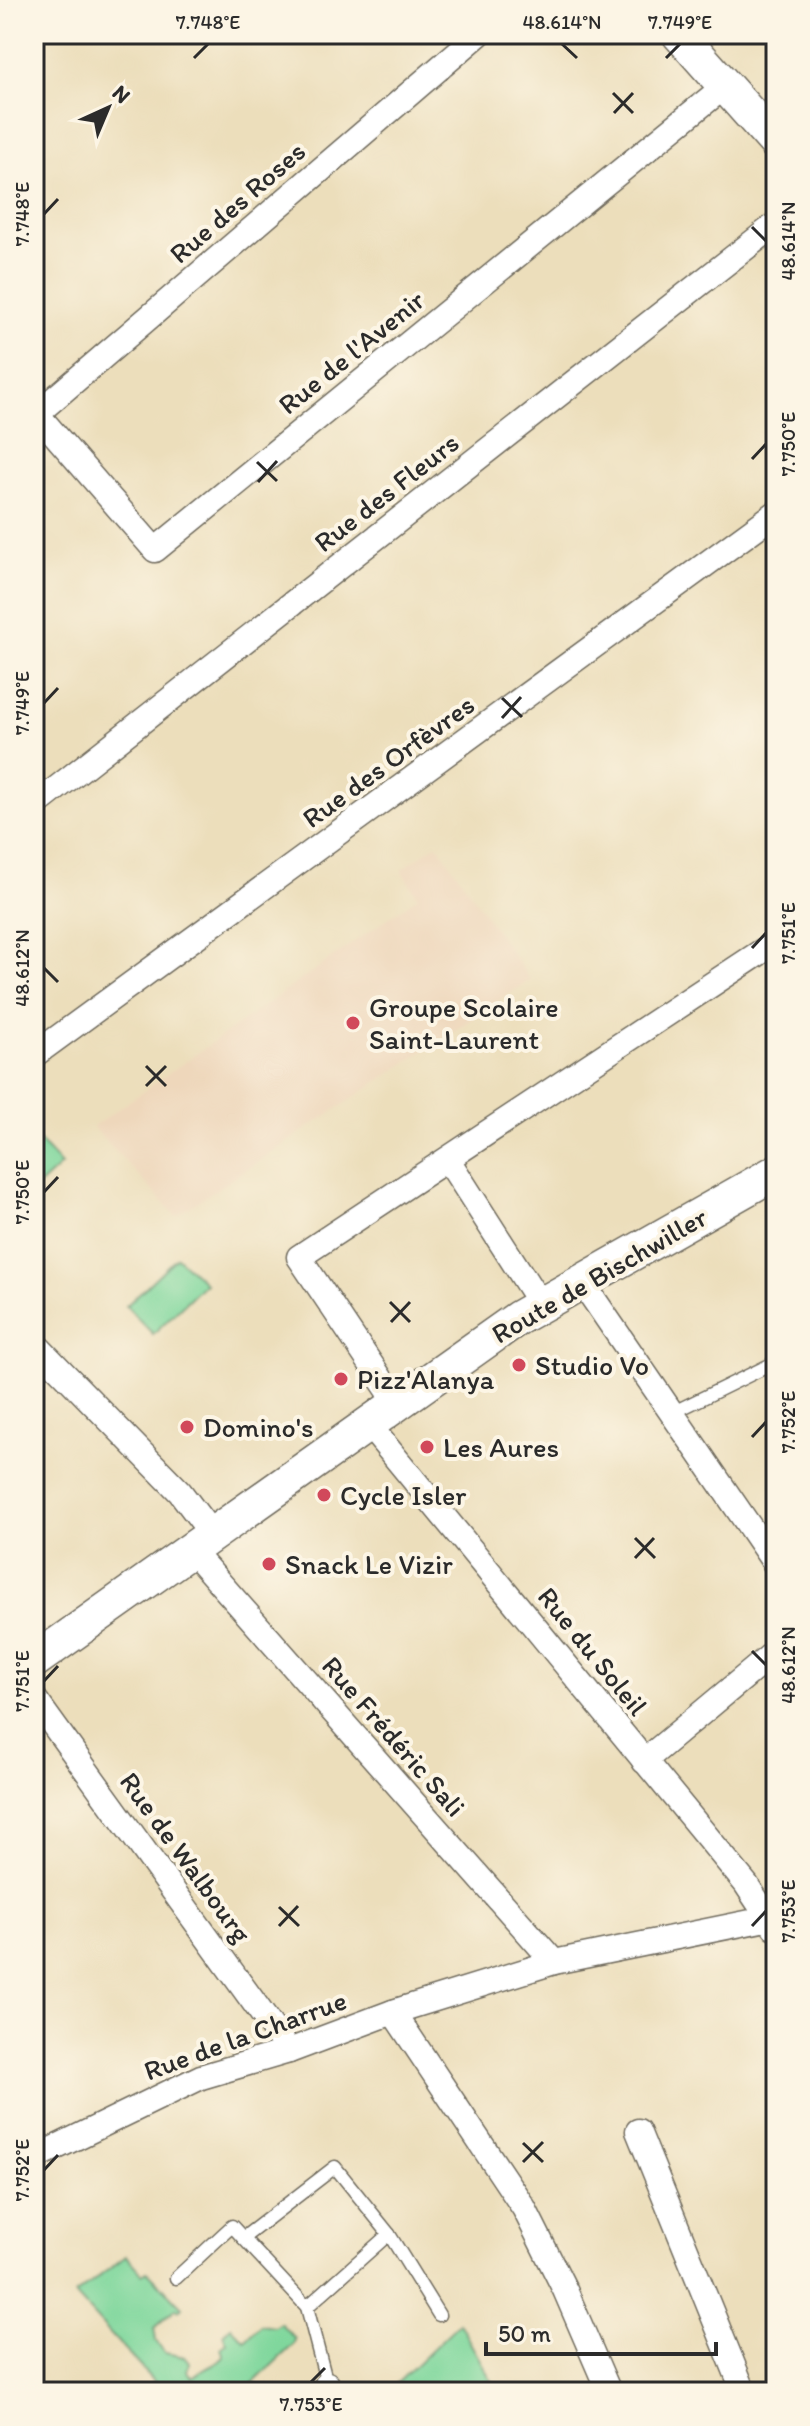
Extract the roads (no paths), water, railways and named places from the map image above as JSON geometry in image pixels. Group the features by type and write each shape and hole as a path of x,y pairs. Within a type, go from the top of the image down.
{"main road":[{"path":"679,34 725,86 770,125"},
{"name":"Route de Bischwiller","path":"34,1661 518,1318 776,1172"}],"street":[{"name":"Rue des Roses","path":"36,415 479,34"},
{"name":"Rue de l'Avenir","path":"36,415 155,550 725,86"},
{"name":"Rue des Fleurs","path":"34,806 776,224"},
{"name":"Rue des Orfèvres","path":"34,1055 776,513"},
{"path":"397,1403 299,1257 776,942"},
{"path":"448,1160 541,1305"},
{"path":"582,1282 776,1565"},
{"name":"Rue Frédéric Sali","path":"34,1343 180,1492 200,1541 554,1962"},
{"name":"Rue du Soleil","path":"367,1423 774,1922"},
{"path":"754,1533 776,1521"},
{"path":"644,1761 776,1651"},
{"name":"Rue de Walbourg","path":"34,1698 289,2051"},
{"name":"Rue de la Charrue","path":"34,2158 201,2077 289,2051 393,2012 554,1962 774,1922"},
{"name":"Rue de la Charrue","path":"393,2012 524,2208 565,2290 609,2392"},
{"path":"638,2131 744,2392"}],"lane":[{"path":"672,1413 776,1362"},
{"path":"243,2238 335,2167 389,2234 439,2315"},
{"path":"176,2278 232,2226 307,2307 326,2388"},
{"path":"307,2307 389,2234"}],"place":[{"name":"Groupe Scolaire Saint-Laurent","path":"353,1023"},
{"name":"Studio Vo","path":"519,1365"},
{"name":"Pizz'Alanya","path":"341,1379"},
{"name":"Domino's","path":"187,1427"},
{"name":"Les Aures","path":"427,1447"},
{"name":"Cycle Isler","path":"324,1495"},
{"name":"Snack Le Vizir","path":"269,1564"}]}
